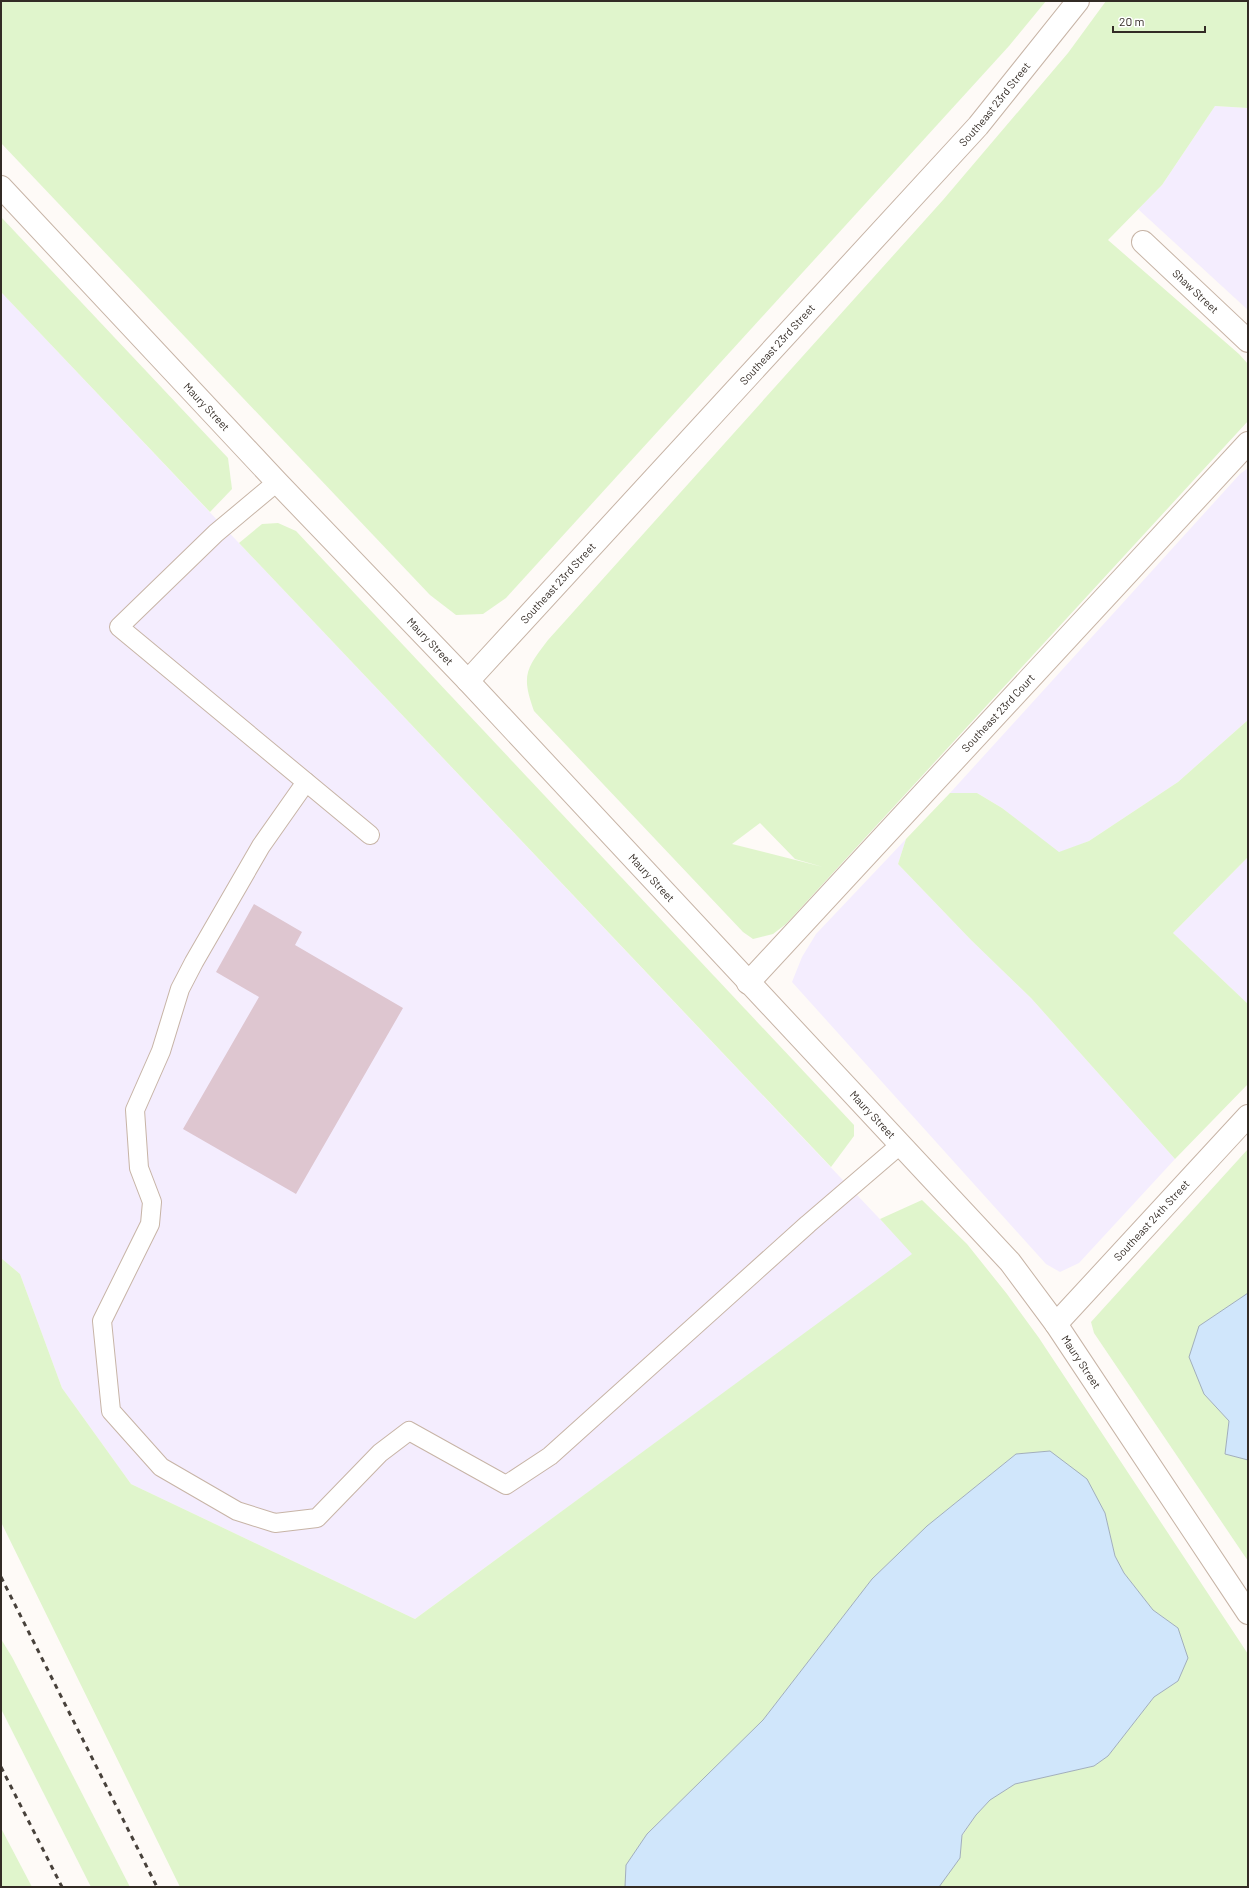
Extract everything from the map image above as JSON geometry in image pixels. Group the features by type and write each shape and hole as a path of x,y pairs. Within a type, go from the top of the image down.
{"street":[{"name":"Southeast 23rd Street","path":"468,681 978,126 1078,1"},
{"name":"Maury Street","path":"1,187 277,482 468,681 900,1146 1010,1262 1056,1324 1248,1613"},
{"name":"Shaw Street","path":"1143,242 1248,341"},
{"name":"Southeast 23rd Court","path":"748,983 1248,443"},
{"name":"Southeast 24th Street","path":"1056,1324 1248,1116"}],"lane":[{"path":"277,482 216,533 119,628 370,835"},
{"path":"306,782 261,846 194,962 180,989 161,1051 135,1110 139,1168 152,1202 150,1224 102,1321 111,1411 161,1468 237,1511 275,1524 317,1518 380,1453 409,1431 506,1485 550,1456 808,1224 900,1146"}],"shaded area":[{"path":"1215,106 1248,108 1248,310 1138,209 1162,185"},
{"path":"1,292 913,1254 415,1619 131,1484 62,1388 20,1274 1,1258"},
{"path":"1248,468 1248,720 1178,782 1089,841 1059,853 1002,808 977,793 950,793 1240,474"},
{"path":"906,839 898,864 971,940 1031,998 1175,1159 1079,1263 1060,1272 1046,1264 792,982 802,957 816,934"},
{"path":"1248,857 1248,1004 1173,933"}],"green space":[{"path":"1,1 1046,1 1009,46 506,598 483,614 456,615 430,595 1,143"},
{"path":"1106,1 1248,1 1248,108 1215,106 1162,185 1108,240 1239,354 1248,364 1248,421 786,924 773,934 753,939 743,932 534,711 530,699 527,680 530,666 548,640 943,200 1068,53","holes":["760,823 795,859 823,867 732,844"]},
{"path":"1,217 228,458 232,489 210,512 1,292"},
{"path":"278,523 296,531 854,1125 854,1136 831,1167 239,543 262,524"},
{"path":"1248,720 1248,857 1173,933 1248,1004 1248,1084 1175,1159 1031,998 971,940 898,864 906,839 950,793 977,793 1002,808 1059,852 1089,841 1178,782"},
{"path":"1248,1149 1248,1293 1199,1326 1204,1394 1229,1421 1225,1454 1248,1460 1248,1561 1094,1333 1091,1322"},
{"path":"922,1200 967,1244 1007,1294 1039,1338 1248,1654 1248,1887 939,1887 960,1858 962,1836 976,1815 990,1800 1015,1784 1094,1766 1108,1756 1154,1697 1178,1681 1178,1628 1153,1610 1124,1573 1115,1556 1105,1513 1050,1451 1016,1454 927,1526 872,1579 763,1720 647,1834 626,1865 625,1887 180,1887 1,1522 1,1258 20,1274 62,1388 131,1484 415,1619 912,1254 880,1219"},
{"path":"1,1639 12,1657 130,1887 91,1887 1,1709"},
{"path":"1,1828 32,1887 1,1887"}],"water":[{"path":"1248,1293 1248,1460 1225,1454 1229,1421 1204,1394 1189,1357 1199,1326"},
{"path":"1050,1451 1087,1479 1105,1513 1115,1556 1124,1573 1153,1610 1178,1628 1188,1658 1178,1681 1154,1697 1108,1756 1094,1766 1015,1784 990,1800 976,1815 962,1835 960,1858 939,1887 625,1887 626,1865 647,1834 763,1720 872,1579 927,1526 1016,1454"}],"building":[{"path":"254,904 302,932 295,945 403,1008 296,1194 183,1129 259,997 216,972"}],"railway":[{"path":"1,1577 157,1887"},
{"path":"1,1767 62,1887"}]}
